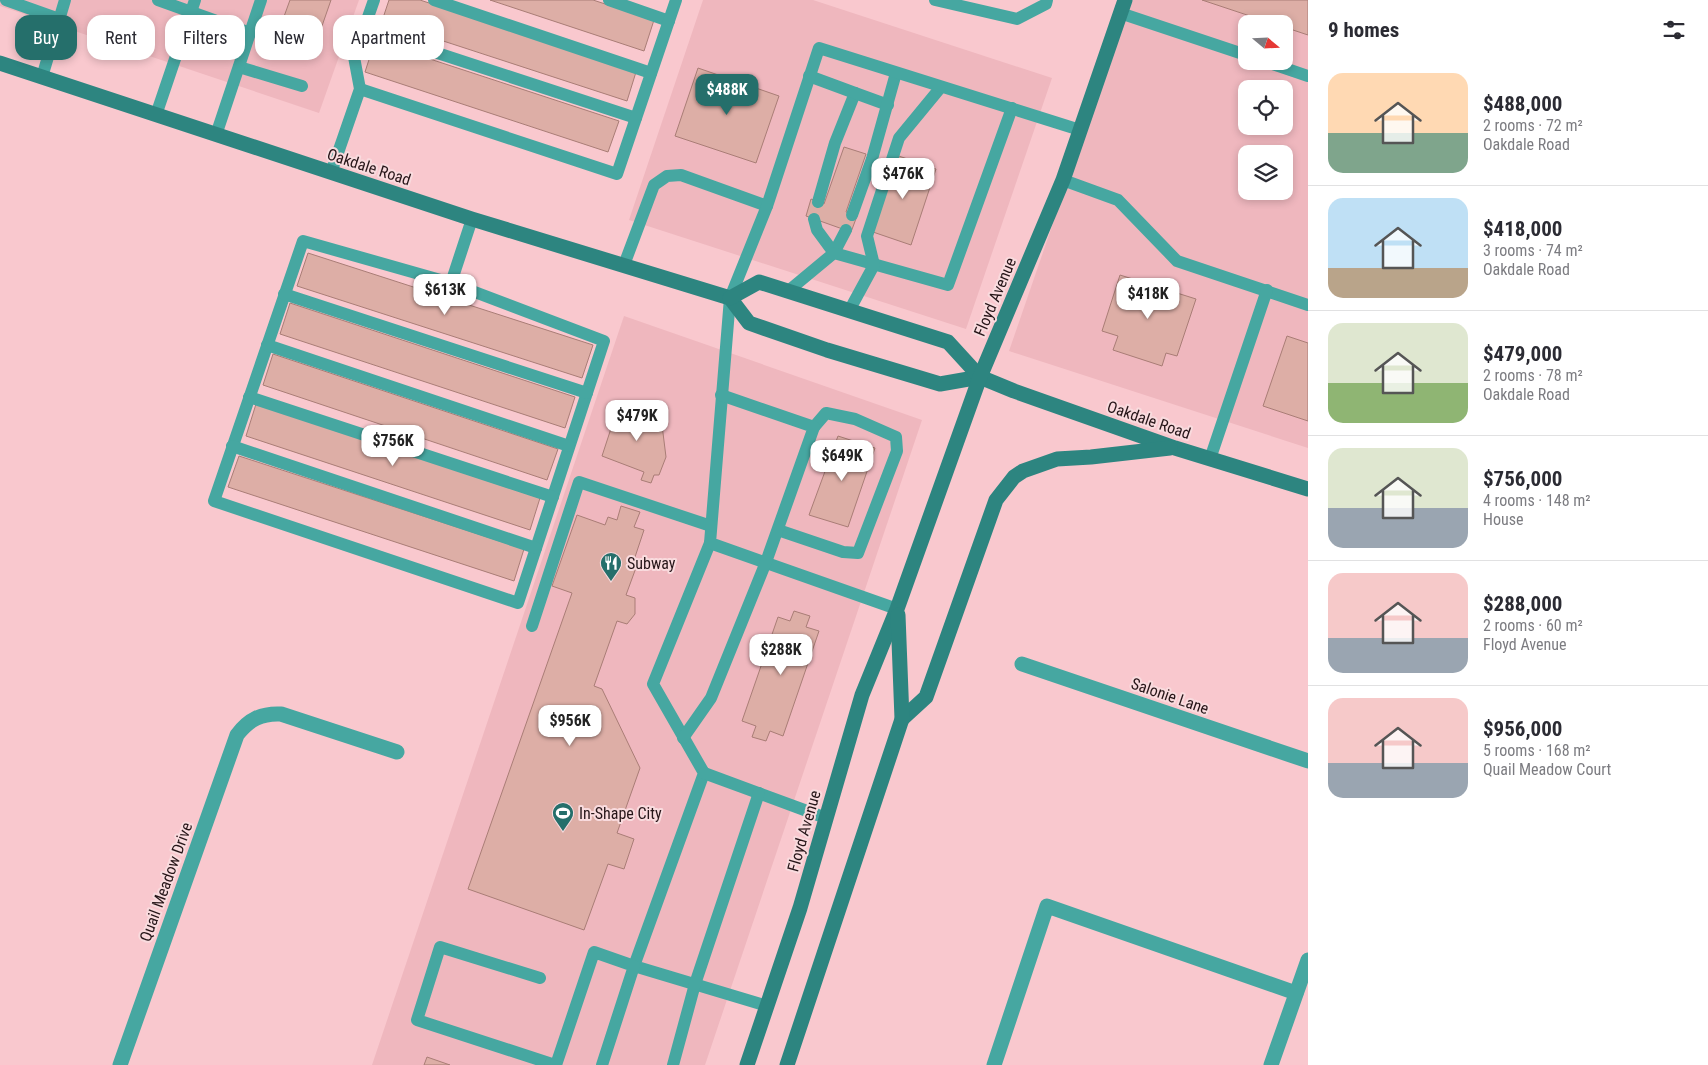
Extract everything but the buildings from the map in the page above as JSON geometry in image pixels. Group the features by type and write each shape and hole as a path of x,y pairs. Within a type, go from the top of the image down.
{"main road":[{"name":"Floyd Avenue","path":"747,1065 800,908 862,695 897,609 980,377 1063,180 1123,6"},
{"name":"Oakdale Road","path":"0,63 472,219 730,298 749,323 827,350 940,384 980,377"},
{"name":"Oakdale Road","path":"730,298 759,282 948,342 980,377 1175,448 1308,489"},
{"path":"902,719 926,697 996,500 1014,477 1023,471 1057,459 1175,448"},
{"name":"Floyd Avenue","path":"787,1065 902,719 897,609"}],"street":[{"name":"Salonie Lane","path":"1022,664 1308,761"},
{"name":"Quail Meadow Drive","path":"120,1065 237,735 244,726 256,717 281,714 397,752"},
{"path":"994,1065 1047,906 1296,993"},
{"path":"1271,1065 1308,960"}],"lane":[{"path":"6,0 48,15"},
{"path":"60,15 65,0"},
{"path":"158,0 250,33"},
{"path":"156,115 196,0"},
{"path":"216,135 261,0"},
{"path":"369,15 374,0"},
{"path":"434,0 651,73"},
{"path":"608,0 669,21"},
{"path":"360,90 617,174 676,0"},
{"path":"935,0 1017,19 1046,4 1047,0"},
{"path":"1123,6 1238,52"},
{"path":"826,818 704,773 653,684 710,543 730,298 767,206 819,48 1080,130"},
{"path":"444,55 636,118"},
{"path":"42,77 47,60"},
{"path":"332,173 360,90 355,60"},
{"path":"239,67 302,86"},
{"path":"1290,70 1308,76"},
{"path":"852,214 872,159 896,73"},
{"path":"809,76 888,105"},
{"path":"849,311 874,265 867,236 900,138 942,86"},
{"path":"818,202 835,143 855,93"},
{"path":"814,219 817,230 834,253 948,286 1012,108"},
{"path":"624,265 654,185 667,176 681,175 767,206"},
{"path":"1063,180 1118,200 1177,261 1308,305"},
{"path":"451,283 472,219"},
{"path":"787,292 834,253 846,230"},
{"path":"303,241 451,283 604,341 518,603 214,501 303,241"},
{"path":"1210,459 1266,290"},
{"path":"284,294 587,393"},
{"path":"267,345 570,446"},
{"path":"721,395 814,426"},
{"path":"249,397 553,497"},
{"path":"684,738 711,698 766,562 814,426 826,413 855,419 896,436 897,451 858,553 843,552 778,530"},
{"path":"232,446 536,548"},
{"path":"532,626 578,482 711,526"},
{"path":"710,543 897,609"},
{"path":"602,1065 634,966 704,773"},
{"path":"672,1065 695,984 759,793"},
{"path":"540,978 440,947 418,1020 555,1065 594,952 767,1006"}],"shaded area":[{"path":"0,0 359,0 354,15 333,15 333,60 338,60 319,113 155,58 155,15 87,15 87,35 77,32 77,15 27,15 0,6"},
{"path":"703,0 813,0 1052,78 966,329 629,220"},
{"path":"1130,0 1308,0 1308,448 1009,351"},
{"path":"624,316 922,420 705,1065 372,1065"}],"place":[{"name":"Subway","path":"611,582"},
{"name":"In-Shape City","path":"563,832"}]}
